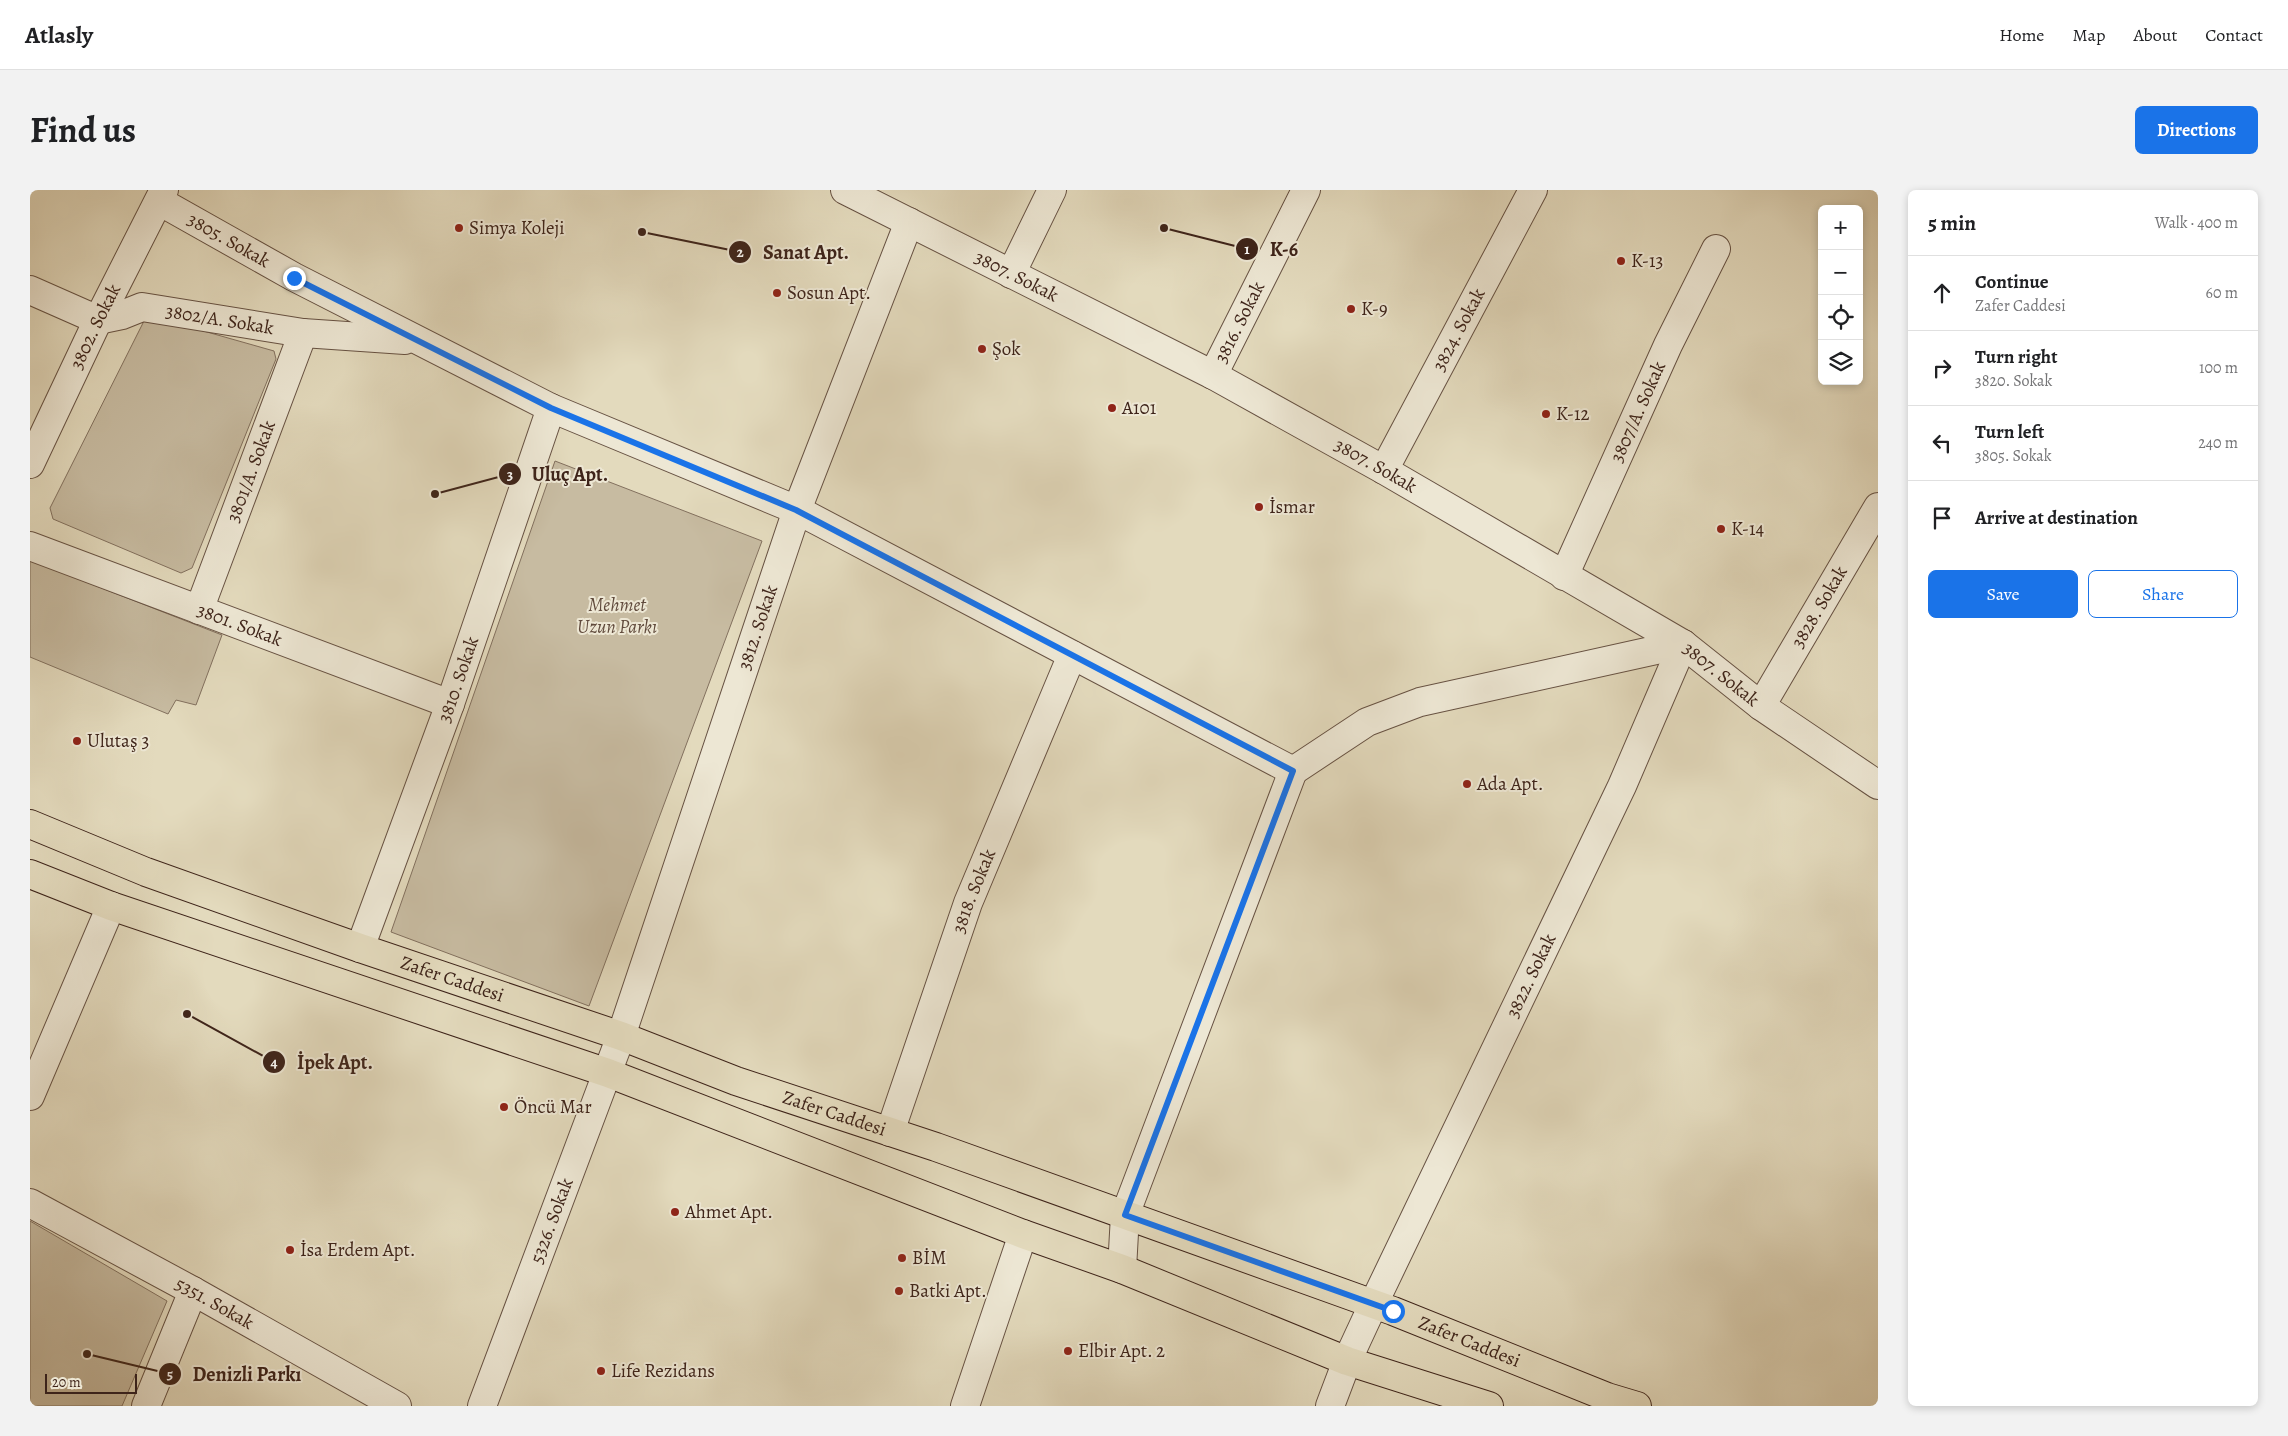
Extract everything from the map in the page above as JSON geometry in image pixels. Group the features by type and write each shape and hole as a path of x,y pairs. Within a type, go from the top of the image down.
{"main road":[{"name":"Zafer Caddesi","path":"30,824 146,872 360,948 622,1036 736,1081 890,1132 1402,1315 1606,1397 1636,1406"},
{"path":"30,874 111,906 608,1073 1023,1234 1122,1269 1347,1361 1489,1406"}],"street":[{"name":"3807. Sokak","path":"845,190 1213,375 1384,470 1684,644 1760,706 1878,785"},
{"path":"1011,274 1052,190"},
{"name":"3816. Sokak","path":"1213,375 1306,190"},
{"name":"3824. Sokak","path":"1384,470 1533,190"},
{"name":"3802. Sokak","path":"30,464 98,320 161,196"},
{"name":"3805. Sokak","path":"161,196 294,278 551,408 796,510 1293,771"},
{"name":"3812. Sokak","path":"622,1036 796,510 909,222"},
{"name":"3807/A. Sokak","path":"1564,576 1668,345 1716,250"},
{"path":"30,290 98,320"},
{"name":"3802/A. Sokak","path":"98,320 122,315 142,307 303,333 418,340"},
{"name":"3801/A. Sokak","path":"200,610 303,333"},
{"name":"3810. Sokak","path":"360,948 450,704 551,408"},
{"name":"3828. Sokak","path":"1760,706 1878,507"},
{"name":"3801. Sokak","path":"30,546 450,704"},
{"path":"1122,1269 1125,1215 1293,771 1367,722 1420,702 1684,644"},
{"name":"3822. Sokak","path":"1330,1406 1347,1361 1373,1305 1622,786 1684,644"},
{"name":"3818. Sokak","path":"890,1132 968,903 1072,655"},
{"path":"30,1096 111,906"},
{"name":"5326. Sokak","path":"482,1406 622,1036"},
{"name":"5351. Sokak","path":"30,1203 193,1291 397,1406"},
{"path":"965,1406 1023,1234"},
{"path":"146,1406 193,1291"}],"green space":[{"path":"146,317 154,317 274,351 276,359 192,568 181,573 53,519 50,508"},
{"name":"Mehmet Uzun Parkı","path":"555,461 762,541 589,1006 391,932"},
{"path":"30,560 222,635 196,705 176,700 168,714 30,657"},
{"path":"30,1221 167,1301 122,1406 30,1406"}],"place":[{"name":"Simya Koleji","path":"459,228"},
{"name":"K-6","path":"1164,228"},
{"name":"Sanat Apt.","path":"642,232"},
{"name":"K-13","path":"1621,261"},
{"name":"Sosun Apt.","path":"777,293"},
{"name":"K-9","path":"1351,309"},
{"name":"Şok","path":"982,349"},
{"name":"A101","path":"1112,408"},
{"name":"K-12","path":"1546,414"},
{"name":"Uluç Apt.","path":"435,494"},
{"name":"İsmar","path":"1259,507"},
{"name":"K-14","path":"1721,529"},
{"name":"Ulutaş 3","path":"77,741"},
{"name":"Ada Apt.","path":"1467,784"},
{"name":"İpek Apt.","path":"187,1014"},
{"name":"Öncü Mar","path":"504,1107"},
{"name":"Ahmet Apt.","path":"675,1212"},
{"name":"İsa Erdem Apt.","path":"290,1250"},
{"name":"BİM","path":"902,1258"},
{"name":"Batki Apt.","path":"899,1291"},
{"name":"Elbir Apt. 2","path":"1068,1351"},
{"name":"Denizli Parkı","path":"87,1354"},
{"name":"Life Rezidans","path":"601,1371"}],"route":[{"path":"294,278 551,408 796,510 1293,771 1125,1215 1393,1311"}]}
